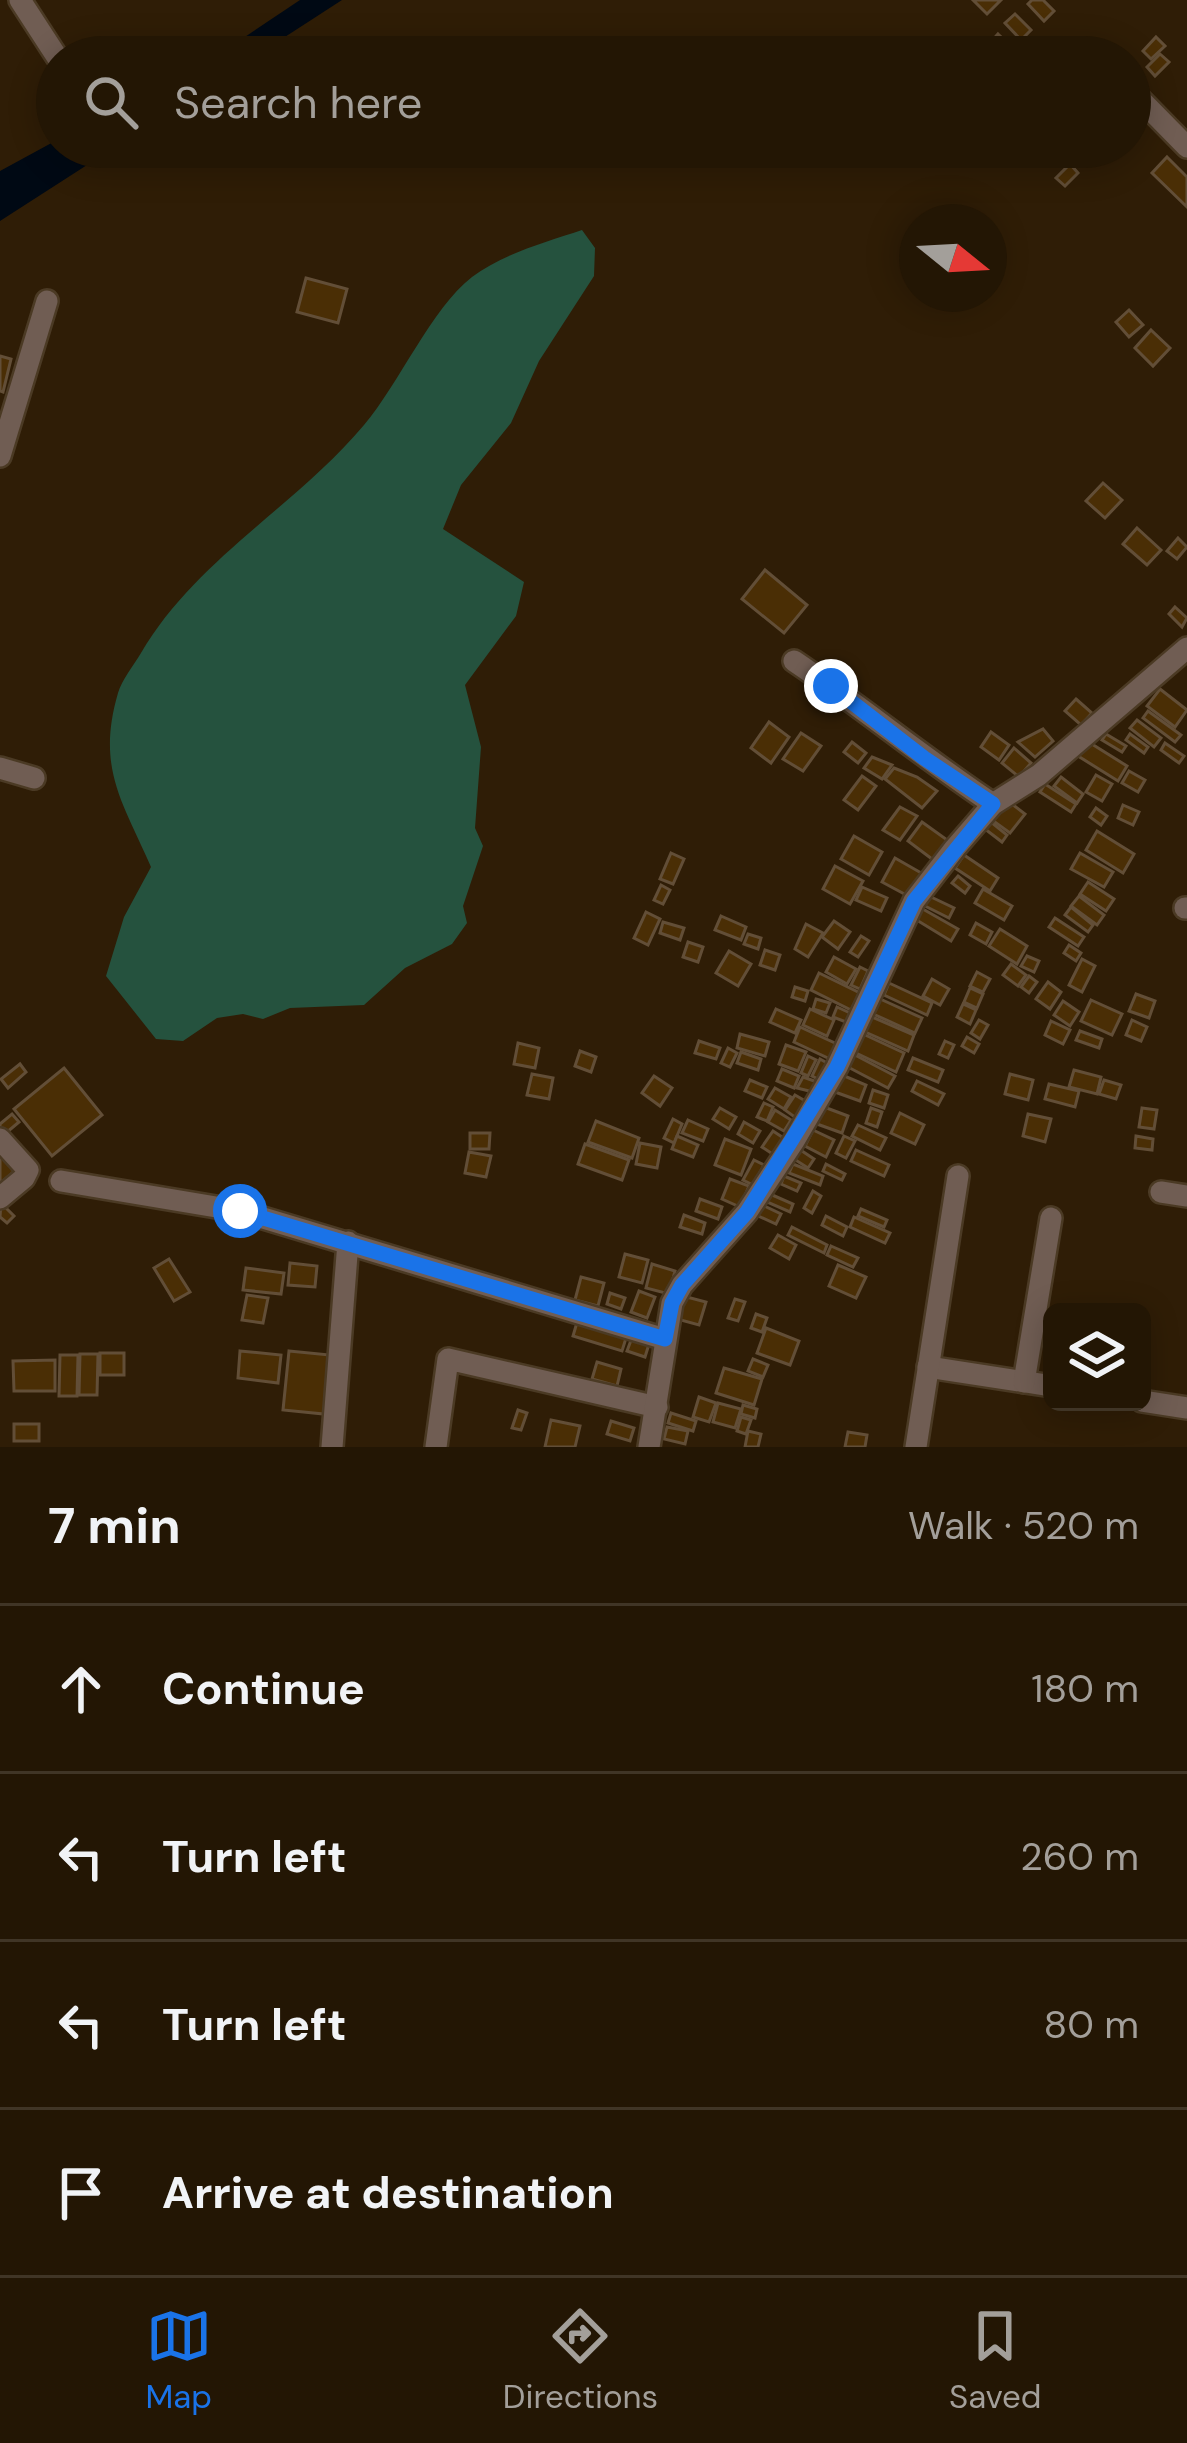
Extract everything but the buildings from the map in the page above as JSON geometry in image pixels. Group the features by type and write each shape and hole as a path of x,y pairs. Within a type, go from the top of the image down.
{"street":[{"path":"20,0 43,36"},
{"path":"1151,111 1187,147"},
{"path":"0,456 47,301"},
{"path":"649,1447 672,1303 682,1285 747,1212 837,1067 914,901 993,804 1039,775 1187,648"},
{"path":"794,661 993,804"},
{"path":"0,768 34,778"},
{"path":"0,1139 28,1170 0,1198"},
{"path":"916,1447 958,1176"},
{"path":"61,1180 240,1211 665,1339"},
{"path":"1161,1192 1187,1196"},
{"path":"1024,1382 1051,1218"},
{"path":"332,1447 349,1242"},
{"path":"436,1447 448,1359 657,1408"},
{"path":"928,1367 1043,1385"},
{"path":"1151,1402 1187,1408"}],"green space":[{"path":"582,230 595,248 594,276 539,361 511,423 461,485 443,529 524,582 516,616 465,685 481,747 475,828 483,846 463,906 467,923 452,944 405,968 364,1005 290,1008 263,1019 243,1014 217,1018 183,1041 156,1039 106,976 124,917 151,867 122,803 111,764 112,720 122,683 189,589 364,425 457,291 497,262"}],"shaded area":[{"path":"300,0 342,0 286,36 246,36"},
{"path":"36,151 36,168 82,168 0,221 0,171"}],"route":[{"path":"240,1211 665,1339 672,1303 682,1285 747,1212 837,1067 914,901 993,804 831,686"}]}
